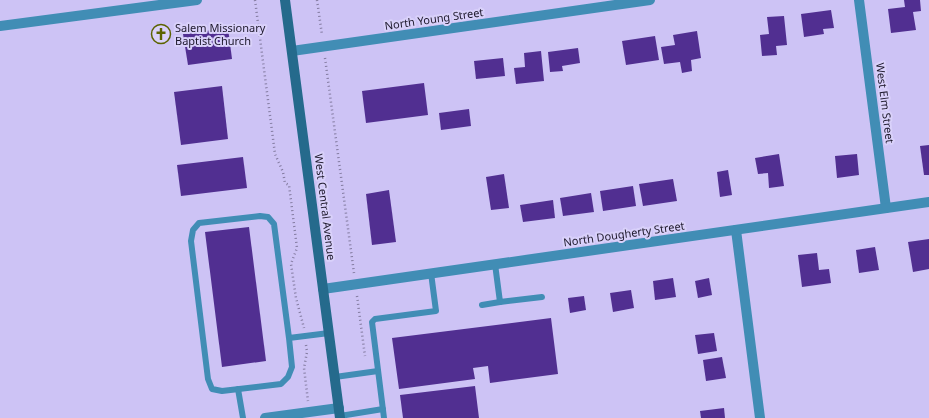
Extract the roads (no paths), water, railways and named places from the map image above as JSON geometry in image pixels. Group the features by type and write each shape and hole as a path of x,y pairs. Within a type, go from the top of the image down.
{"main road":[{"name":"West Central Avenue","path":"285,0 340,414"}],"street":[{"path":"0,26 197,0"},
{"name":"North Young Street","path":"292,51 650,0"},
{"name":"West Elm Street","path":"859,0 886,208"},
{"name":"North Dougherty Street","path":"323,289 929,202"},
{"path":"736,230 760,418"},
{"path":"265,418 310,412 340,414"}],"lane":[{"path":"260,216 268,217 274,224 289,338 292,367 288,377 281,384 222,391 212,389 208,379 191,241 193,230 199,223 260,216"},
{"path":"495,264 500,302"},
{"path":"384,418 372,322 375,319 436,310 430,273"},
{"path":"482,305 542,297"},
{"path":"289,338 329,333"},
{"path":"335,377 378,371"},
{"path":"238,389 243,418"},
{"path":"340,414 383,409"}],"place":[{"name":"Salem Missionary Baptist Church","path":"161,34"}]}
